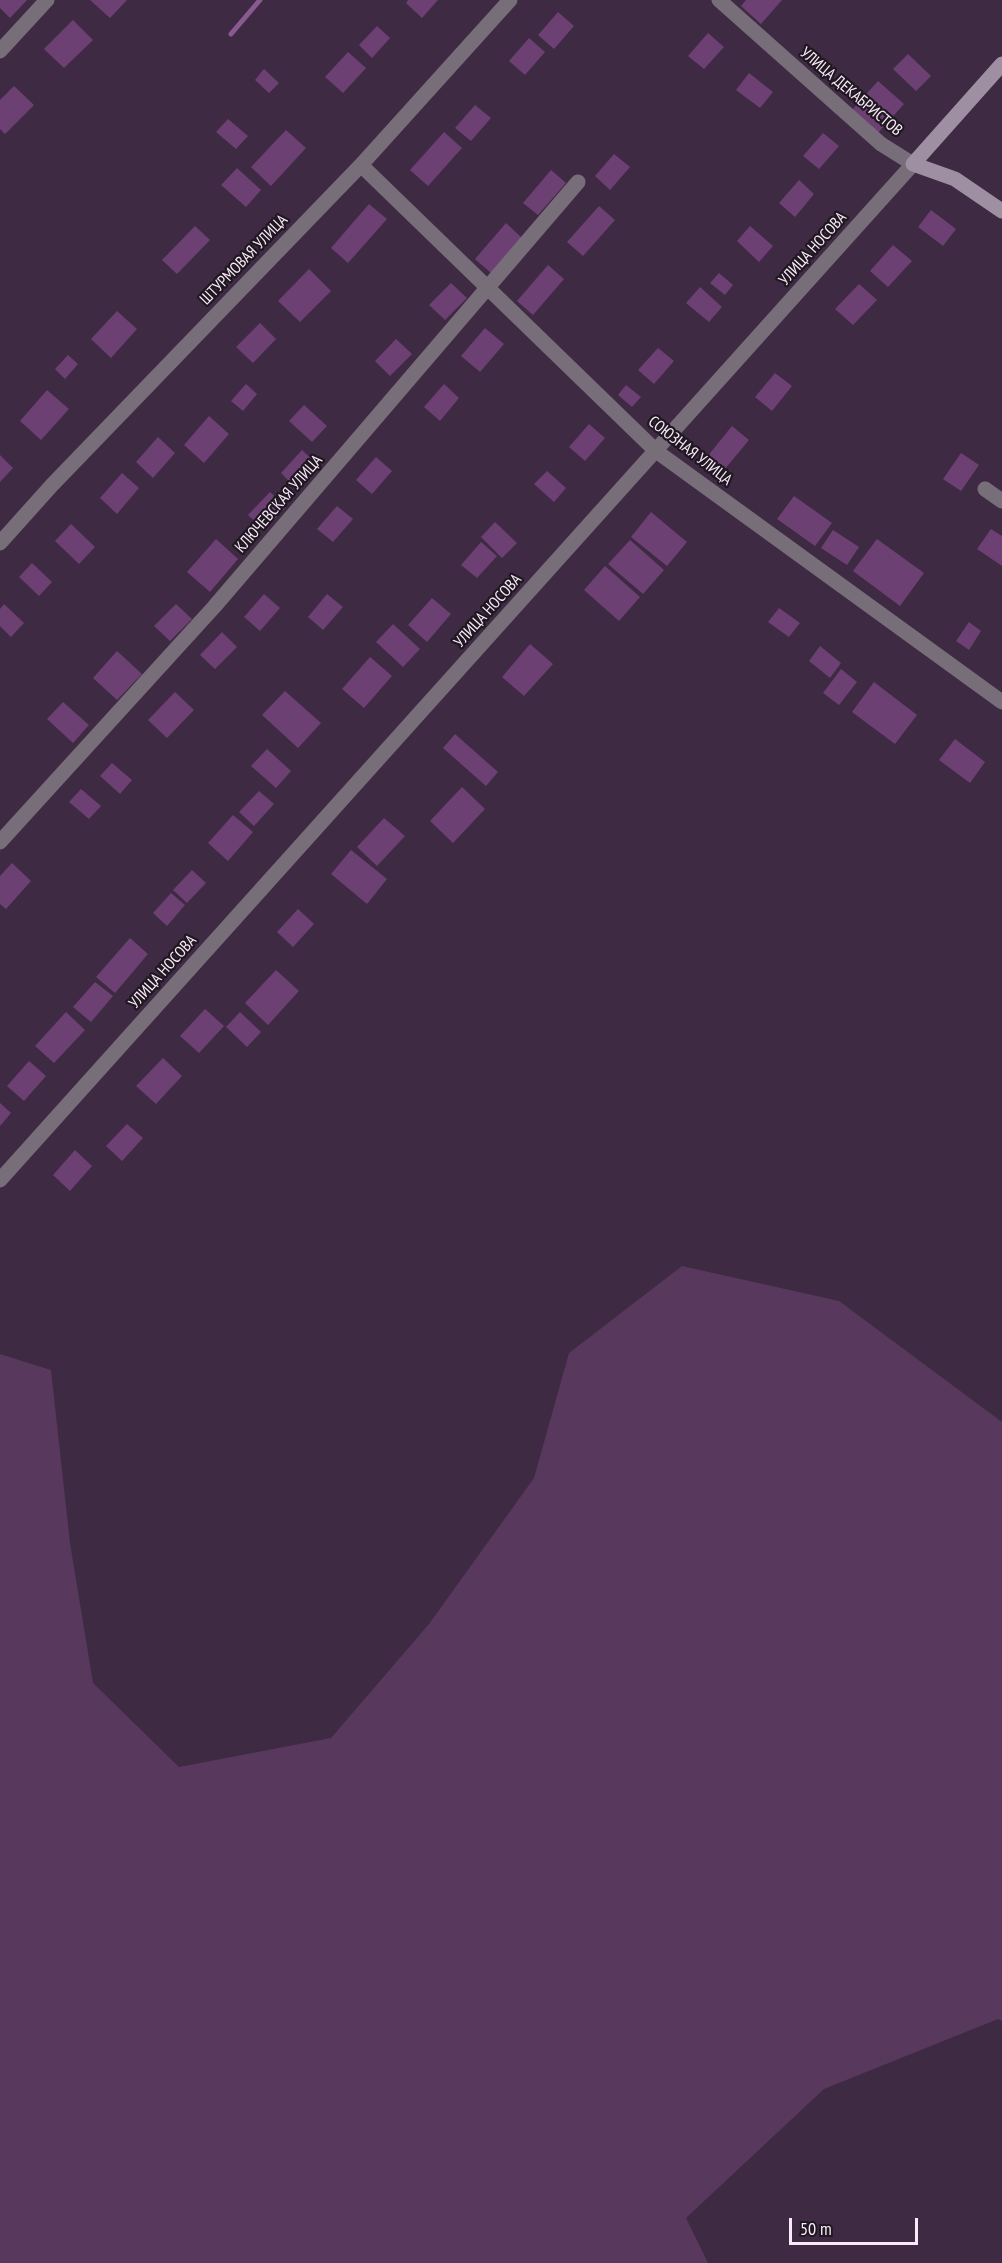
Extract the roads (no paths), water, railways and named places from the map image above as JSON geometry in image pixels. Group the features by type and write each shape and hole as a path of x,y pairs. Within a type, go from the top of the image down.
{"street":[{"path":"0,51 47,0"},
{"name":"ШТУРМОВАЯ УЛИЦА","path":"0,543 52,485 361,165 510,0"},
{"name":"УЛИЦА ДЕКАБРИСТОВ","path":"719,0 881,144 914,164 955,179 1002,211"},
{"name":"УЛИЦА НОСОВА","path":"0,1180 1002,64"},
{"name":"СОЮЗНАЯ УЛИЦА","path":"361,165 656,451 1002,702"},
{"name":"КЛЮЧЕВСКАЯ УЛИЦА","path":"0,842 214,607 488,290 578,182"},
{"path":"985,489 1002,501"}],"waterway":[{"path":"231,34 260,0"}]}
